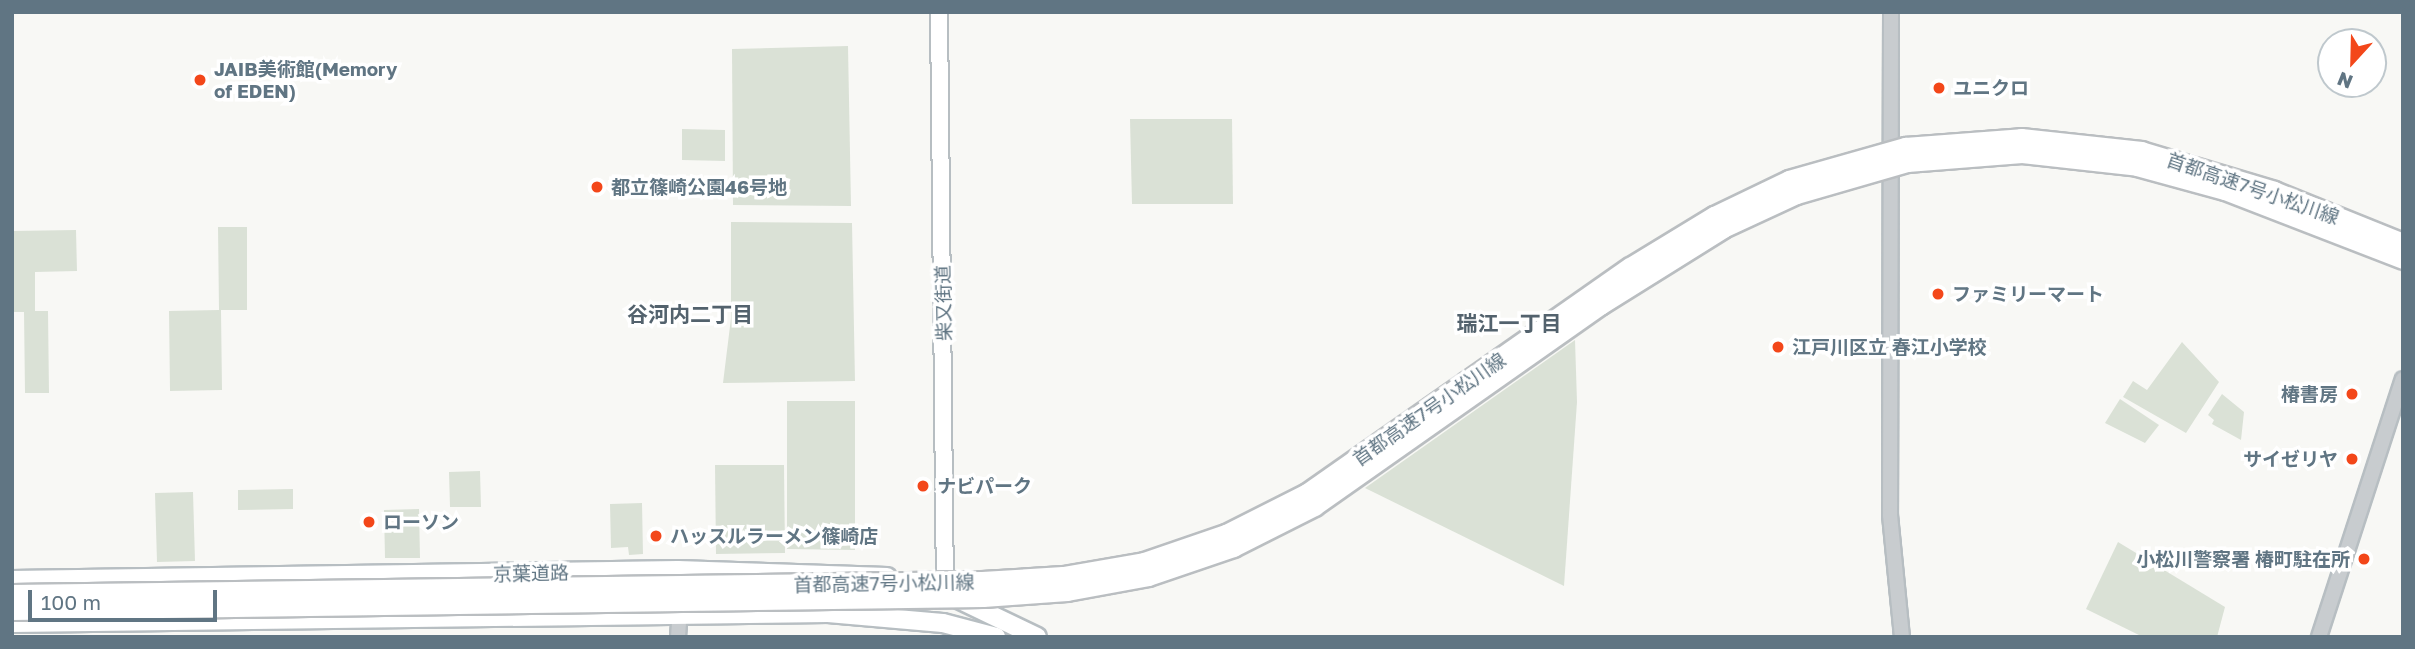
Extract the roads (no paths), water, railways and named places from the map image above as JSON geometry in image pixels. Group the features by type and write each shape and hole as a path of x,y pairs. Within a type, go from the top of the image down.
{"highway":[{"name":"首都高速7号小松川線","path":"451,595 1022,580 1102,570 1154,559 1226,534 1307,493 1609,282 1714,216 1789,180 1905,147 2021,138 2141,151 2263,187 2403,243"},
{"name":"首都高速7号小松川線","path":"451,595 983,597 1067,591 1148,576 1233,547 1314,506 1610,299 1723,228 1796,194 1907,162 2022,153 2137,166 2271,206 2403,259"},
{"name":"京葉道路","path":"12,580 759,571 866,573 945,593 1037,637"},
{"path":"12,594 451,595"},
{"path":"12,610 451,595"},
{"path":"12,623 680,611 828,613 996,637"}],"main road":[{"name":"柴又街道","path":"939,12 945,593"}],"street":[{"path":"1891,12 1891,515 1902,637"},
{"path":"2319,637 2403,379"},
{"path":"678,637 680,611"}],"place":[{"name":"JAIB美術館(Memory of EDEN)","path":"200,80"},
{"name":"ユニクロ","path":"1939,88"},
{"name":"都立篠崎公園46号地","path":"597,187"},
{"name":"ファミリーマート","path":"1938,294"},
{"name":"江戸川区立 春江小学校","path":"1778,347"},
{"name":"椿書房","path":"2352,394"},
{"name":"サイゼリヤ","path":"2352,459"},
{"name":"ナビパーク","path":"923,486"},
{"name":"ローソン","path":"369,522"},
{"name":"ハッスルラーメン篠崎店","path":"656,536"},
{"name":"小松川警察署 椿町駐在所","path":"2364,559"}],"district":[{"name":"谷河内二丁目","path":"690,314"},
{"name":"瑞江一丁目","path":"1509,323"}]}
